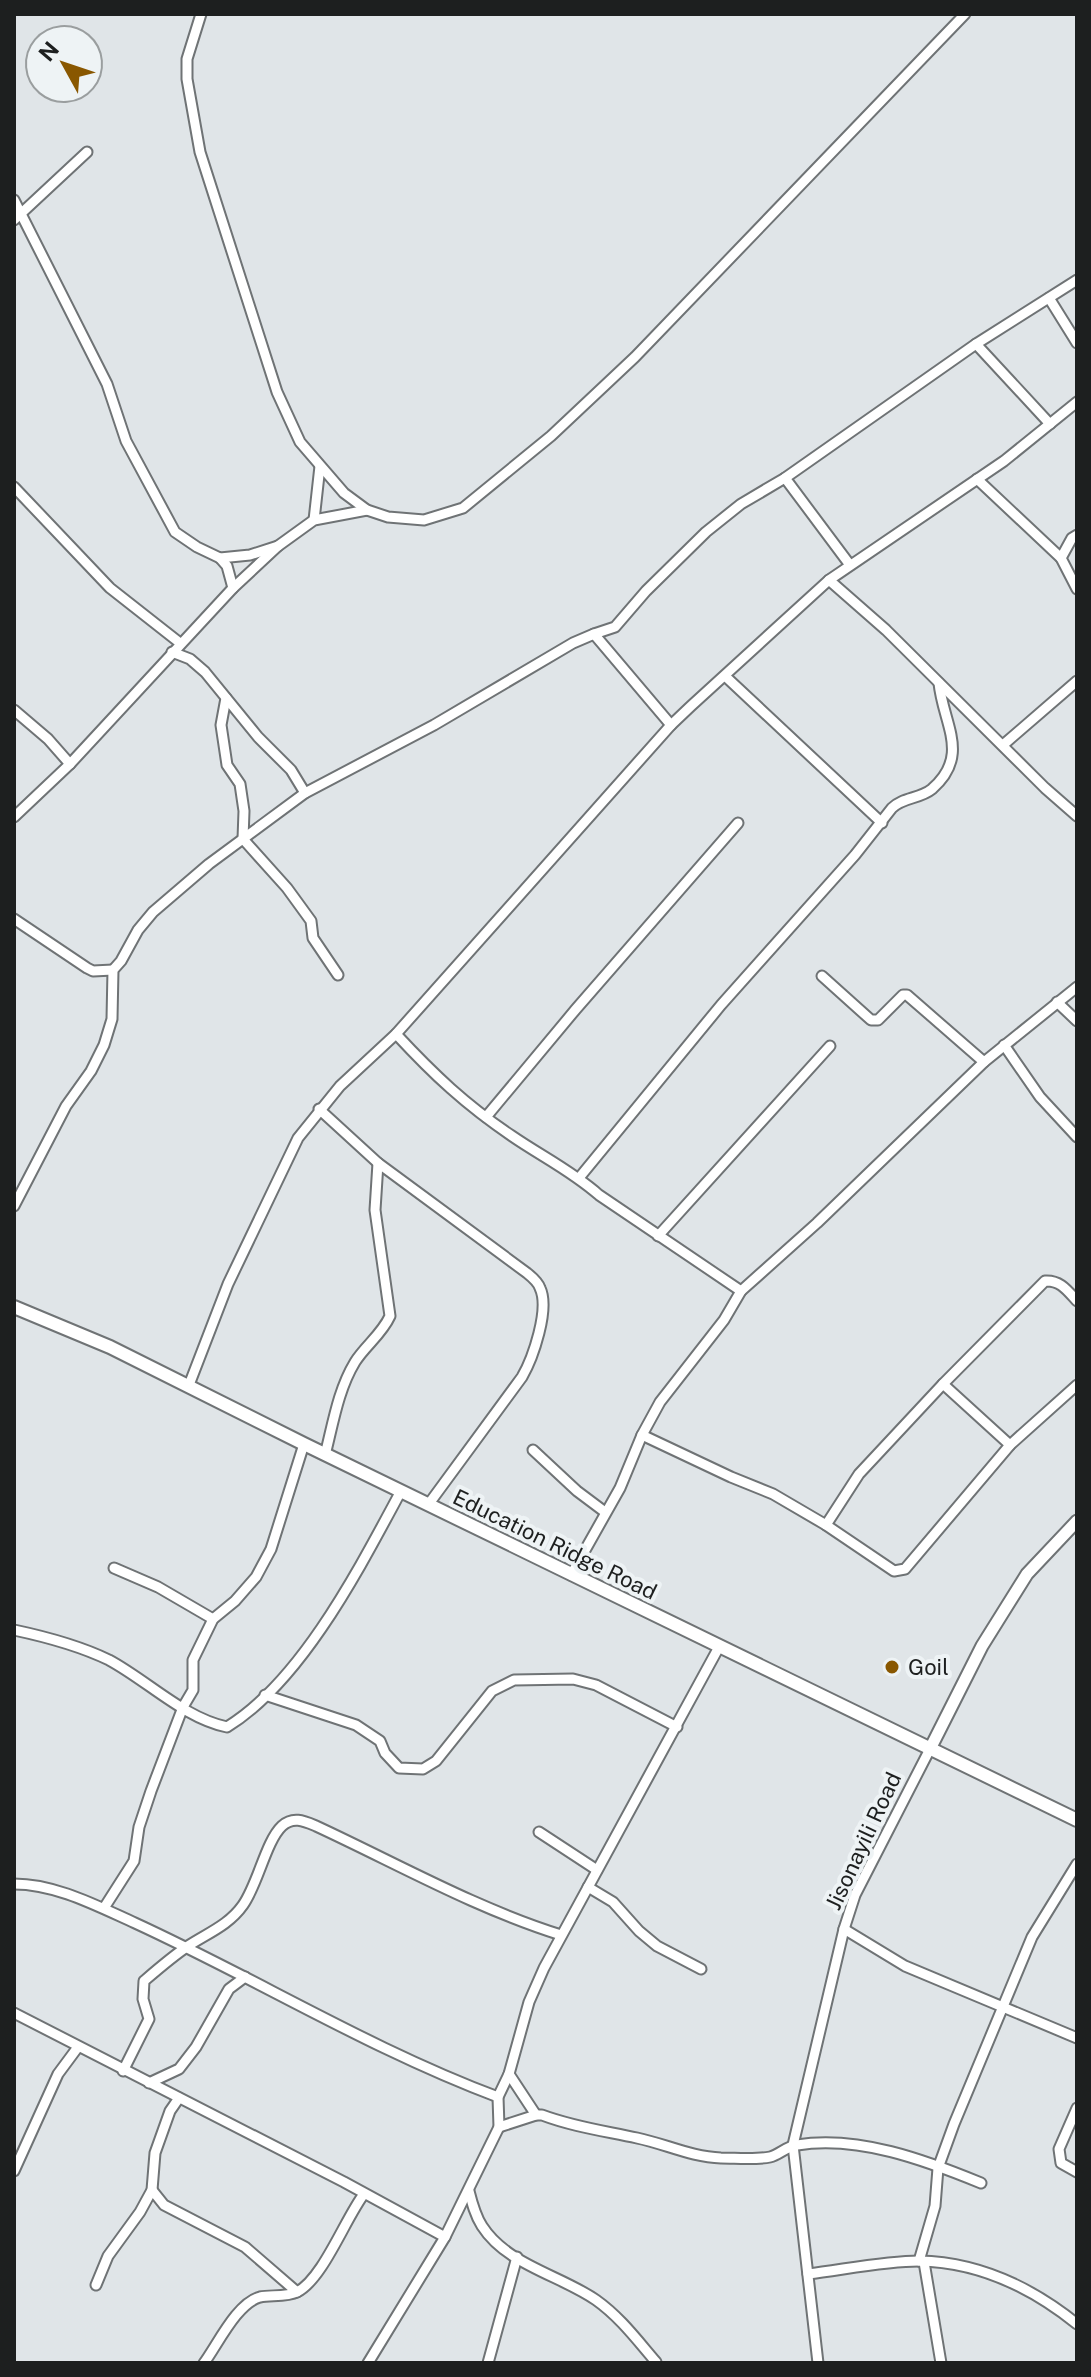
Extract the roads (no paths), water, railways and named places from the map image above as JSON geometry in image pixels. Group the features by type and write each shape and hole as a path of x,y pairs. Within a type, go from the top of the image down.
{"main road":[{"name":"Education Ridge Road","path":"14,1307 110,1347 189,1385 325,1455 1077,1820"}],"street":[{"path":"201,14 187,59 187,79 200,152 277,392 300,442 344,493 367,510 388,517 424,520 463,508 540,445 635,357 965,14"},
{"path":"14,220 87,152"},
{"path":"14,200 107,384 126,441 161,510 175,532 220,558 227,566 233,588"},
{"path":"14,1206 54,1128 104,1045 112,1019 113,970 153,912 305,793 434,725 573,643 615,627 646,591 706,532 741,504 785,478 976,344 1077,280"},
{"path":"1049,298 1077,343"},
{"path":"976,344 1050,424"},
{"path":"189,1385 235,1270 298,1138 319,1109 396,1034 671,725 829,580 977,479 1077,402"},
{"path":"314,520 320,466"},
{"path":"785,478 850,565"},
{"path":"977,479 1061,558 1077,589"},
{"path":"14,487 110,588 180,643"},
{"path":"14,817 70,764 180,643 278,546 314,520 367,510"},
{"path":"1061,558 1077,535"},
{"path":"220,558 250,555 278,546"},
{"path":"829,580 1077,816"},
{"path":"594,634 671,725"},
{"path":"172,652 190,659 205,672 291,770 305,793"},
{"path":"725,676 882,823"},
{"path":"1003,745 1077,681"},
{"path":"579,1178 721,1005 899,802 929,791 949,767 954,757 953,739 939,683"},
{"path":"226,698 221,725 227,765 240,784 244,811 243,839 287,888 311,921 313,938 338,975"},
{"path":"14,710 48,739 70,764"},
{"path":"486,1117 738,823"},
{"path":"14,919 112,985"},
{"path":"93,971 113,970"},
{"path":"822,976 871,1020 878,1020 903,995 907,995 984,1062"},
{"path":"571,1575 620,1488 642,1435 660,1402 724,1320 741,1291 817,1223 984,1062 1077,987"},
{"path":"1057,1002 1077,1021"},
{"path":"396,1034 439,1080 486,1117 741,1291"},
{"path":"1004,1045 1040,1097 1077,1137"},
{"path":"658,1236 830,1046"},
{"path":"319,1109 378,1163 464,1224 489,1247 527,1273 541,1289 543,1303 532,1359 428,1505"},
{"path":"325,1455 341,1390 354,1363 390,1316 375,1210 378,1163"},
{"path":"826,1525 859,1474 1045,1281 1054,1281 1063,1286 1077,1301"},
{"path":"943,1384 1010,1445"},
{"path":"642,1435 773,1494 894,1571 905,1569 1010,1445 1077,1385"},
{"path":"104,1908 134,1861 139,1827 183,1707 193,1690 193,1660 213,1619 235,1601 256,1577 271,1549 304,1444"},
{"path":"533,1450 605,1512"},
{"path":"14,1630 62,1640 108,1660 206,1723 227,1727 242,1718 301,1655 352,1583 401,1491"},
{"name":"Jisonayili Road","path":"818,2363 793,2145 844,1929 855,1895 982,1646 1027,1574 1077,1521"},
{"path":"114,1568 158,1587 213,1619"},
{"path":"368,2363 445,2237 499,2127 498,2097 509,2074 529,2002 561,1935 719,1647"},
{"path":"265,1695 356,1725 380,1741 385,1753 399,1768 423,1769 436,1761 492,1691 514,1680 573,1679 596,1685 677,1727"},
{"path":"123,2071 149,2019 143,1999 144,1981 187,1947 235,1916 246,1900 279,1828 290,1820 299,1820 516,1921 561,1935"},
{"path":"539,1832 597,1870"},
{"path":"941,2363 921,2262 935,2206 938,2168 1032,1937 1077,1864"},
{"path":"14,1884 45,1887 104,1908 404,2058 498,2097"},
{"path":"588,1887 613,1902 657,1946 701,1969"},
{"path":"844,1929 905,1966 1077,2038"},
{"path":"149,2083 179,2069 196,2047 229,1989 245,1977"},
{"path":"14,2013 445,2237"},
{"path":"14,2171 58,2074 78,2047"},
{"path":"509,2074 536,2115"},
{"path":"96,2285 108,2256 152,2190 155,2153 170,2111 179,2098"},
{"path":"1077,2108 1059,2149 1061,2163 1077,2172"},
{"path":"499,2127 536,2115 593,2131 639,2138 688,2154 718,2158 771,2157 793,2145 834,2142 865,2146 981,2183"},
{"path":"152,2190 164,2205 245,2247 297,2292"},
{"path":"469,2191 476,2216 484,2229 517,2257 593,2297 617,2315 656,2362"},
{"path":"204,2363 245,2305 256,2298 297,2292 329,2255 350,2213 364,2194"},
{"path":"488,2363 517,2257"},
{"path":"808,2274 921,2262 964,2265 1046,2300 1077,2324"}],"place":[{"name":"Goil","path":"892,1667"}]}
